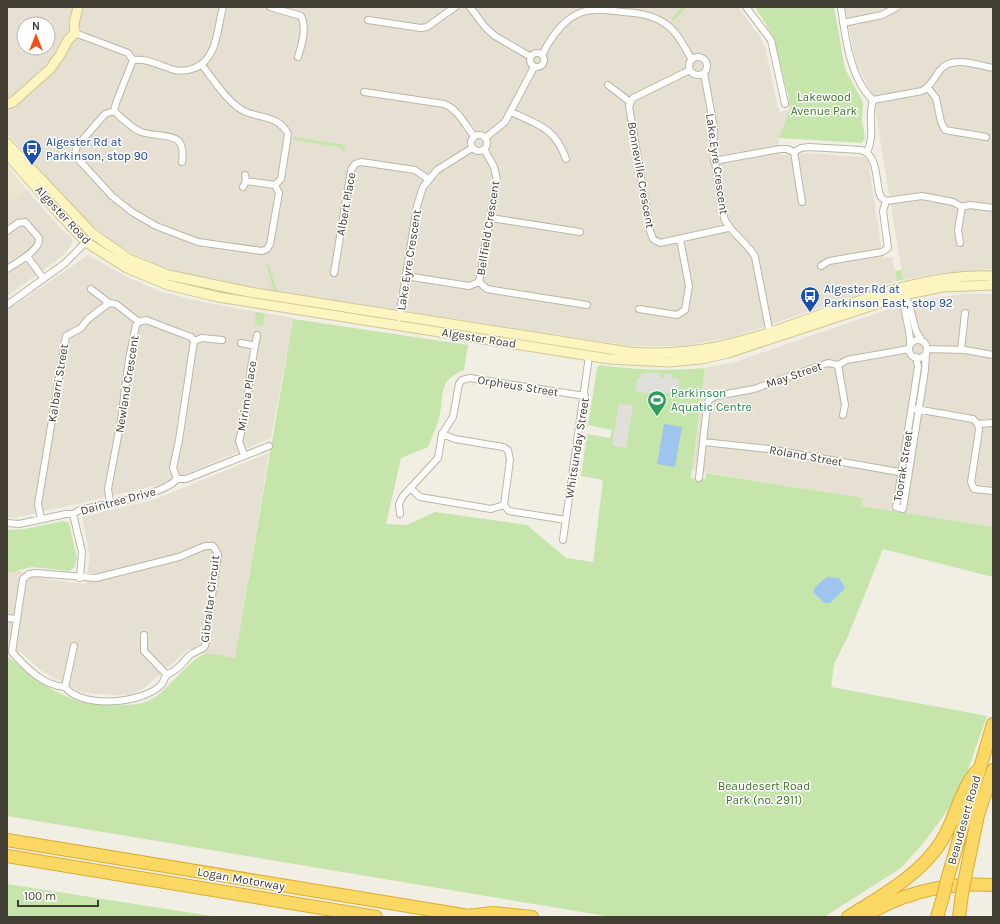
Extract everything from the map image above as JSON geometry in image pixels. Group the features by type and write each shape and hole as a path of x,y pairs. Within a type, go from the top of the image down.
{"highway":[{"name":"Beaudesert Road","path":"937,917 993,724"},
{"path":"848,917 912,874 930,857 947,832 970,777 979,769"},
{"name":"Beaudesert Road","path":"959,917 962,894 978,815 993,770"},
{"name":"Logan Motorway","path":"7,840 471,916 493,913 532,917"},
{"name":"Logan Motorway","path":"7,856 376,917"},
{"path":"863,917 896,900 936,888 970,885 993,886"},
{"path":"282,902 300,911 333,917"}],"main road":[{"path":"7,111 10,103 50,69 60,55 70,38 75,33 74,24 78,7"},
{"name":"Algester Road","path":"7,143 93,234 129,259 186,280 249,292 629,352 675,353 717,347 770,335"},
{"name":"Algester Road","path":"7,154 61,216 86,242 126,268 168,285 218,297 589,356 652,362 683,361 728,353 770,335 936,279 993,276"},
{"name":"Algester Road","path":"902,290 993,285"},
{"path":"589,356 590,346"}],"street":[{"path":"133,60 142,59 176,71 189,71 202,65 210,55 224,7"},
{"path":"270,7 301,16 304,28 302,46 298,57"},
{"path":"368,20 421,28 427,26 455,7"},
{"path":"470,7 490,32 531,57"},
{"path":"746,7 771,40 785,104"},
{"path":"841,7 852,64 868,95 873,100"},
{"path":"843,23 882,16 897,7"},
{"path":"542,55 563,25 572,16 581,12 593,10 639,13 657,19 668,25 680,39 692,60 690,70 695,75 704,73 707,65 704,60 698,58 692,60"},
{"path":"75,33 128,53 133,60"},
{"path":"531,57 536,53 542,55"},
{"path":"534,67 538,68 544,64 542,55"},
{"path":"531,57 531,63 534,67"},
{"path":"114,111 116,102 133,60"},
{"path":"873,100 922,91 928,88 942,68 949,63 956,62 993,68"},
{"path":"202,65 233,103 241,109 278,122 284,128 288,138 281,179 275,186"},
{"path":"485,138 505,122 534,67"},
{"path":"608,85 630,102 633,98 690,70"},
{"name":"Lake Eyre Crescent","path":"704,73 714,128 714,161 724,218 728,228 755,257 770,335"},
{"path":"928,88 936,98 941,122 945,130 986,137"},
{"path":"364,92 444,104 452,107 457,111 474,136"},
{"path":"867,152 873,138 869,118 873,100"},
{"name":"Bonneville Crescent","path":"630,102 629,106 653,239 660,243 728,228"},
{"path":"114,111 133,128 141,132 177,139 182,144 184,151 182,162"},
{"path":"114,111 105,114 77,146 75,153 112,196 132,212 156,226 198,242 262,251 267,249 270,244 279,193 275,186 246,178 243,187"},
{"path":"511,112 547,129 561,145 566,159"},
{"path":"481,135 485,138 487,142 484,149 476,150 472,148 470,143 474,136 481,135"},
{"path":"794,152 801,148 810,147 867,152 872,158 881,197 886,201 922,196 953,202 962,207 970,205 993,208"},
{"name":"Lake Eyre Crescent","path":"398,326 417,206 423,187 428,179 437,170 472,148"},
{"name":"Bellfield Crescent","path":"406,276 469,286 479,282 491,218 496,180 496,173 484,149"},
{"path":"714,161 780,149 787,149 794,152"},
{"path":"794,152 802,202"},
{"name":"Albert Place","path":"334,273 351,170 355,164 361,162 415,170 428,179"},
{"path":"821,266 829,262 882,252 888,248 882,212 886,201"},
{"path":"960,242 958,230 962,207"},
{"path":"491,218 580,232"},
{"path":"7,231 21,221 30,226 39,238 40,242 38,246 27,256 7,269"},
{"path":"7,305 64,264 93,234"},
{"path":"639,310 677,315 685,310 689,286 680,239"},
{"path":"27,256 43,278"},
{"path":"479,282 487,289 587,305"},
{"path":"91,289 109,303 116,304 139,322"},
{"path":"902,290 910,304 916,331 922,341 926,344 926,351 921,357 916,357 911,354 910,332 903,304 902,290"},
{"name":"Kalbarri Street","path":"41,519 38,504 50,440 64,342 66,336 81,328 88,319 109,303"},
{"path":"961,350 965,313"},
{"name":"Newland Crescent","path":"110,502 108,489 121,420 124,384 136,325 139,322 146,320 191,337 194,341"},
{"name":"Mirima Place","path":"244,455 239,441 246,414 257,335"},
{"path":"177,479 173,468 180,440 194,341 202,338 222,340"},
{"path":"910,347 914,341 922,341"},
{"path":"241,343 255,346"},
{"name":"May Street","path":"699,478 707,406 710,400 716,396 754,389 828,363 838,365 847,360 910,347"},
{"path":"926,351 961,350 993,355"},
{"name":"Toorak Street","path":"915,409 926,370 926,351"},
{"name":"Whitsunday Street","path":"563,540 585,396 589,356"},
{"name":"Toorak Street","path":"905,473 896,507 903,509 905,473 915,409 918,366 916,357"},
{"path":"838,365 846,405 843,415"},
{"name":"Orpheus Street","path":"400,514 399,504 403,496 438,458 442,434 453,417 459,384 465,378 585,396"},
{"path":"915,409 973,419 978,424 993,423"},
{"path":"978,424 972,486 974,489 993,491"},
{"path":"442,434 455,439 503,447 508,450 510,460 504,505 509,511 566,520"},
{"name":"Roland Street","path":"703,442 768,449 905,473"},
{"name":"Daintree Drive","path":"7,523 19,524 66,514 73,514 80,510 110,502 156,492 172,485 177,479 186,480 269,446"},
{"path":"410,488 420,497 491,509 504,505"},
{"path":"73,514 82,552 80,578"},
{"name":"Gibraltar Circuit","path":"205,546 215,548 218,554 205,646 201,650 192,653 174,671 167,675 161,685 139,698 103,702 78,697 70,693 65,687 54,686 42,679 12,652 23,579 29,574 46,573 80,578 96,578 179,557 205,546"},
{"path":"7,618 16,619"},
{"path":"144,635 144,651 167,675"},
{"path":"65,687 74,646"}],"shaded area":[{"path":"7,7 682,7 672,19 674,21 687,7 738,7 761,38 765,47 779,112 790,110 778,143 780,155 807,153 863,157 868,160 883,258 892,257 897,281 734,337 681,346 632,346 280,292 277,290 269,265 266,266 273,289 272,291 177,272 132,253 112,241 86,221 7,133","holes":["294,137 342,144 340,147 293,140"]},
{"path":"845,7 993,7 992,269 934,274 903,280 873,95 856,63"},
{"path":"7,165 26,189 7,204"},
{"path":"26,189 62,230 71,237 73,242 64,255 7,296 7,204"},
{"path":"88,255 127,277 159,291 198,301 256,312 254,325 263,326 265,313 293,318 271,438 163,484 15,518 7,517 7,303 17,304"},
{"path":"963,294 993,294 993,349 991,362 993,362 993,527 861,506 862,498 692,470 705,368 735,362 892,308 928,299"},
{"path":"641,373 660,373 661,378 664,378 664,374 672,374 672,378 679,379 678,393 647,393 636,391 637,378 641,378"},
{"path":"619,403 633,406 626,448 612,446"},
{"path":"269,453 235,658 204,654 189,649 144,688 130,695 115,695 83,693 43,672 20,652 7,651 7,573 17,570 33,577 85,584 90,558 82,517 153,500"}],"green space":[{"path":"682,7 687,7 674,21 671,19"},
{"name":"Lakewood Avenue Park","path":"755,7 834,7 845,69 863,102 862,121 865,137 862,143 779,138 790,110 789,99 773,36"},
{"path":"294,137 342,144 346,149 344,152 339,147 293,140"},
{"path":"266,265 269,265 277,290 280,292 272,291 273,289"},
{"path":"901,270 903,280 897,281 895,271"},
{"path":"256,312 265,313 263,326 254,325"},
{"name":"Beaudesert Road Park (no. 2911)","path":"293,319 468,345 464,370 455,374 445,384 439,418 428,447 401,458 386,524 407,525 435,512 527,525 566,558 593,562 603,480 581,476 587,434 610,438 612,430 588,425 597,369 599,365 652,370 705,368 691,478 705,479 706,473 863,498 861,506 993,527 993,577 883,549 848,636 834,664 831,687 987,716 959,795 925,841 901,868 824,917 612,917 7,816 7,656 46,686 59,693 87,703 104,705 135,704 153,699 194,660 205,654 235,658"},
{"path":"63,521 69,523 77,558 74,568 69,571 32,567 7,573 7,530 25,529"},
{"path":"7,884 218,917 7,917"}],"water":[{"path":"664,424 682,427 675,467 657,464"},
{"path":"827,577 839,578 845,588 830,603 824,603 813,592 816,586"}],"place":[{"name":"Algester Rd at Parkinson, stop 90","path":"32,166"},
{"name":"Algester Rd at Parkinson East, stop 92","path":"810,313"},
{"name":"Parkinson Aquatic Centre","path":"657,417"}]}
